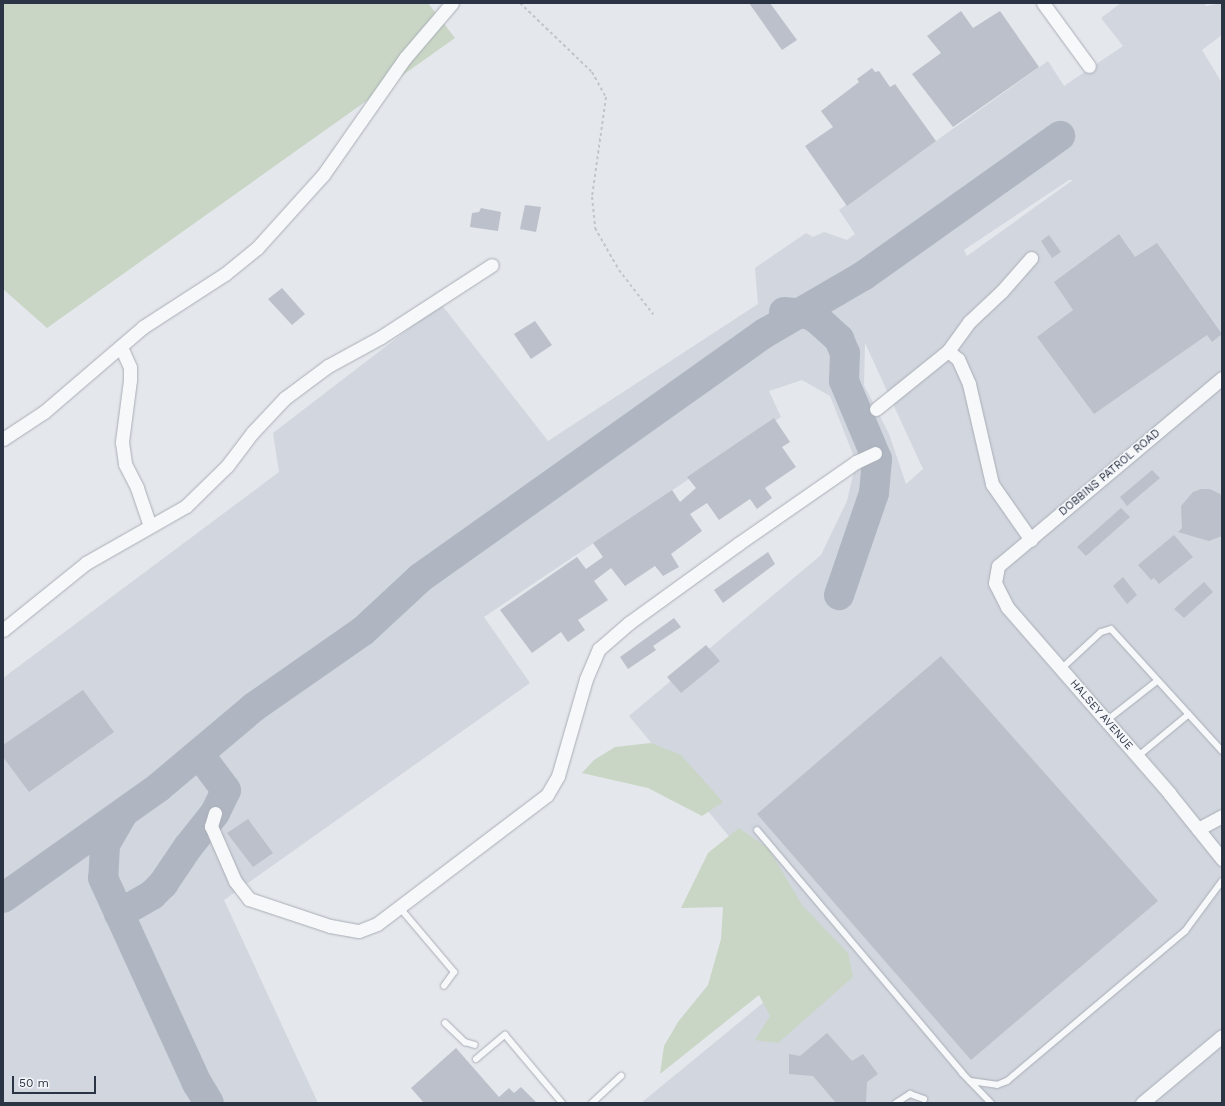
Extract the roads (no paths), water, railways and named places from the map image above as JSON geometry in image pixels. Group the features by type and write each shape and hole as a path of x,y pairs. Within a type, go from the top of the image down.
{"street":[{"path":"3,439 12,435 44,412 143,327 225,274 257,248 323,175 405,58 452,3"},
{"path":"1043,3 1090,66"},
{"path":"876,409 948,351 969,322 1002,291 1031,258"},
{"path":"3,630 86,563 186,506 201,494 285,398 328,366 381,337 492,265"},
{"path":"121,347 130,367 130,380 122,442 125,464 138,488 150,526"},
{"path":"948,351 958,359 969,384 992,484 1031,540"},
{"name":"DOBBINS PATROL ROAD","path":"998,566 1031,540 1222,378"},
{"path":"215,813 211,826 235,881 249,899 330,926 359,931 377,924 547,795 558,776 586,679 599,649 629,623 738,544 856,462 875,453"},
{"name":"HALSEY AVENUE","path":"998,566 995,583 998,595 1222,859"},
{"path":"1198,829 1222,816"},
{"path":"1142,1103 1222,1036"}],"lane":[{"path":"1061,669 1101,632 1111,628 1156,681 1189,714 1222,751"},
{"path":"1106,721 1156,681"},
{"path":"1137,757 1189,714"},
{"path":"757,830 970,1081 991,1103"},
{"path":"970,1081 997,1085 1007,1081 1185,931 1222,881"},
{"path":"400,908 454,972 444,986"},
{"path":"445,1023 465,1042 475,1045"},
{"path":"476,1059 505,1035 562,1103"},
{"path":"592,1103 621,1076"},
{"path":"896,1103 910,1094 924,1099"}]}
